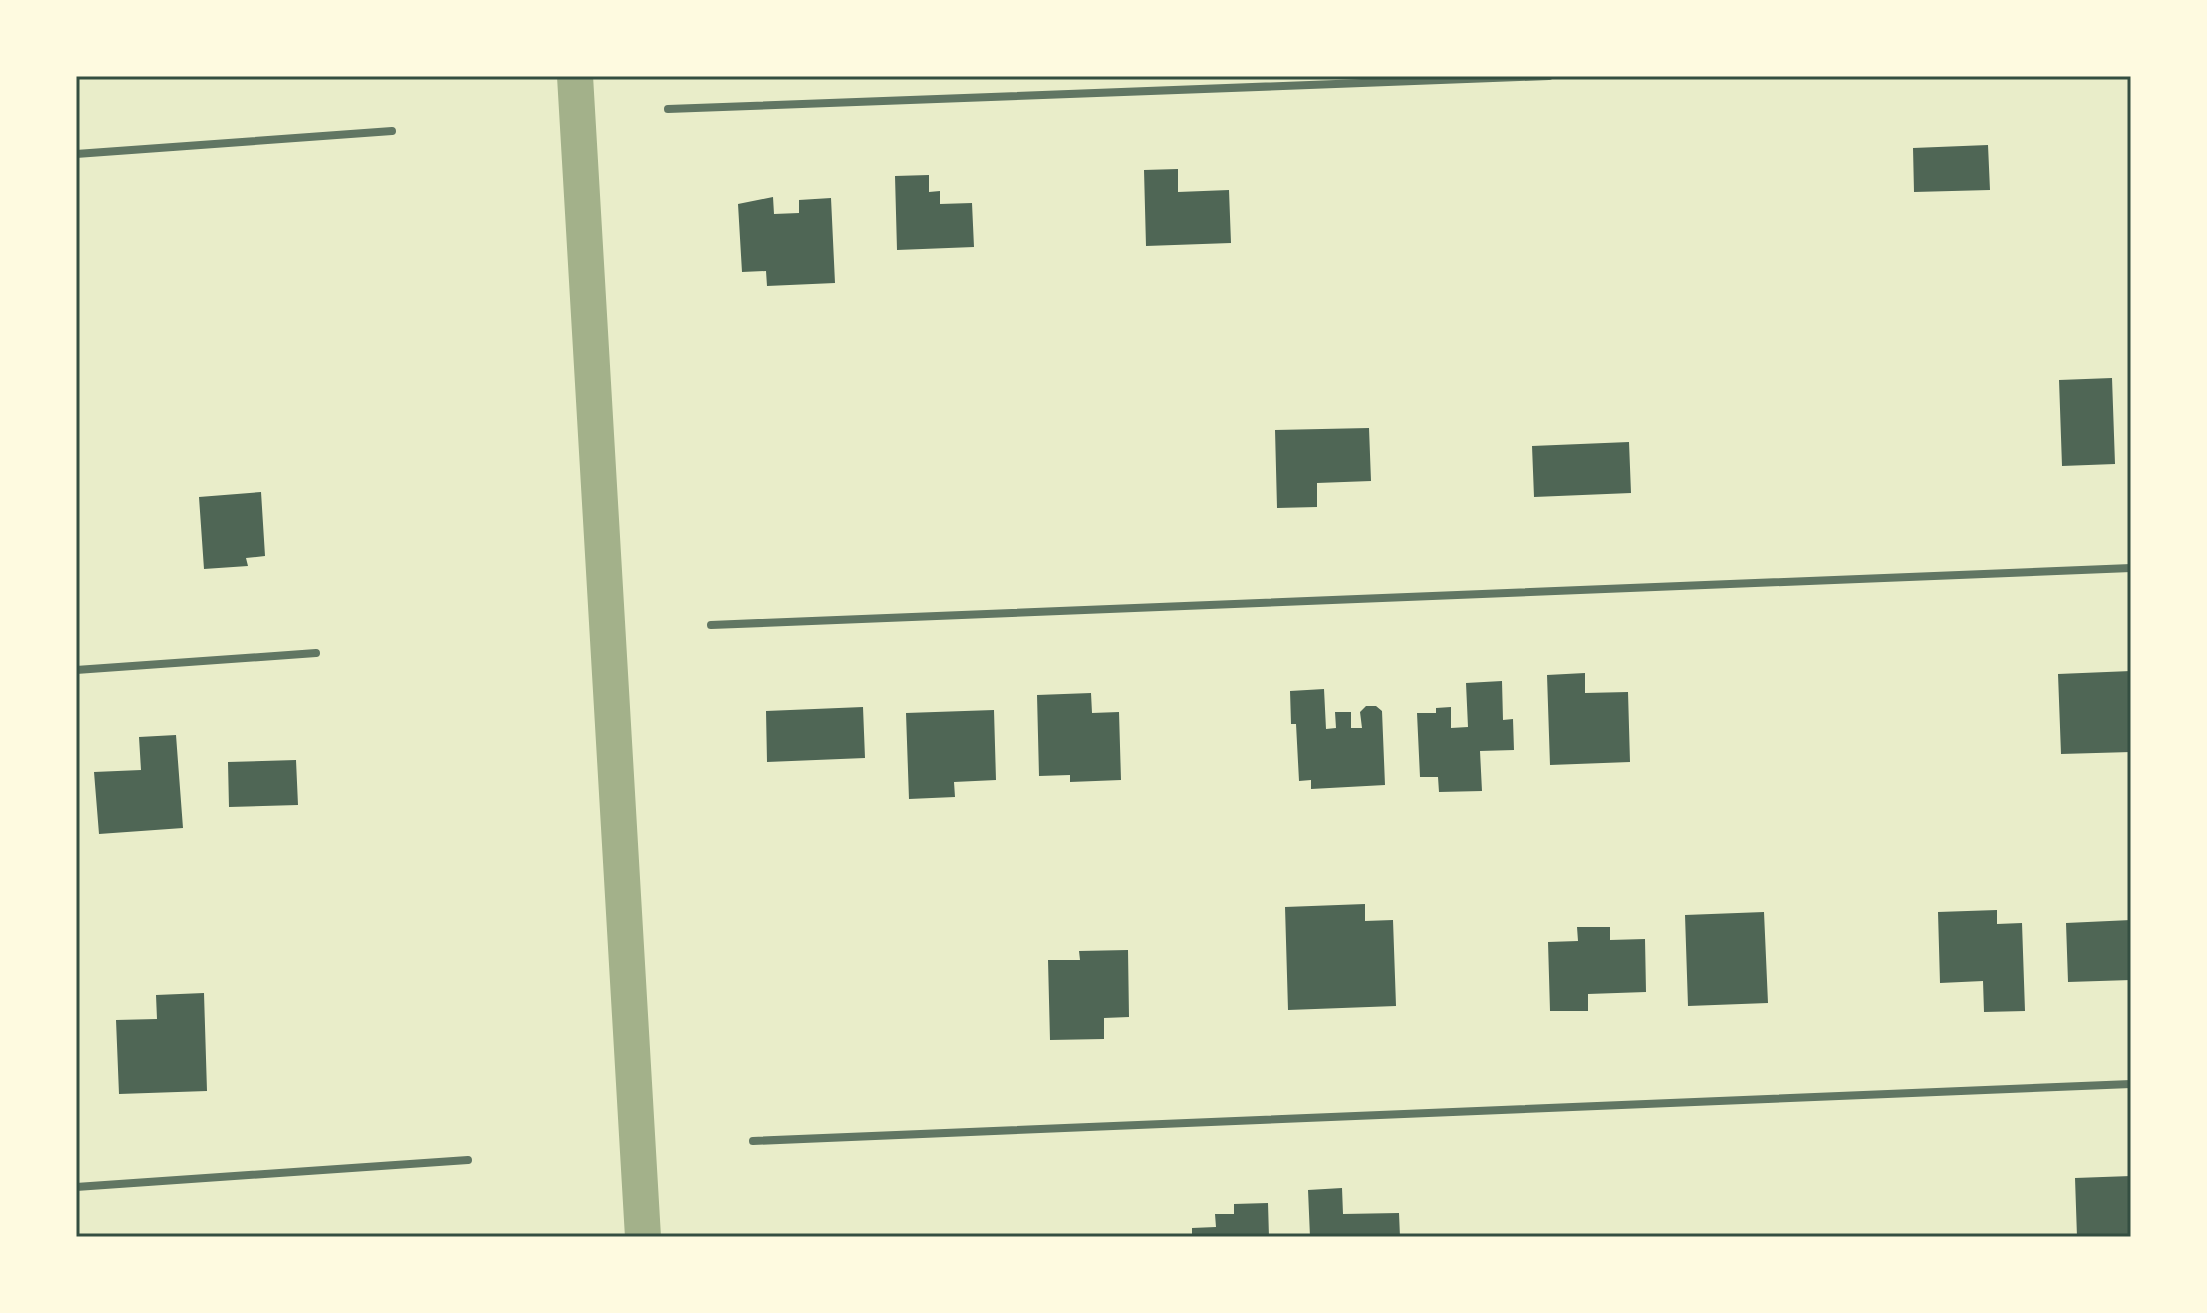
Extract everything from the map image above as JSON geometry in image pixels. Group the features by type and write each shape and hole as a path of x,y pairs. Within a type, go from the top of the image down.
{"street":[{"path":"668,109 1549,76"},
{"path":"76,154 392,131"},
{"path":"711,625 2131,568"},
{"path":"76,670 316,653"},
{"path":"753,1141 2131,1084"},
{"path":"76,1187 468,1160"}],"building":[{"path":"1988,145 1990,190 1914,192 1913,148"},
{"path":"1178,169 1178,192 1229,190 1231,243 1146,246 1144,170"},
{"path":"929,175 929,192 940,191 940,204 972,203 974,247 897,250 895,176"},
{"path":"773,197 774,214 799,213 799,200 831,198 835,283 767,286 766,271 742,272 738,204"},
{"path":"2112,378 2115,464 2062,466 2059,380"},
{"path":"1369,428 1371,481 1317,483 1317,507 1277,508 1275,430"},
{"path":"1629,442 1631,493 1534,497 1532,446"},
{"path":"261,492 265,556 246,558 248,566 204,569 199,497"},
{"path":"2131,671 2131,752 2061,754 2058,674"},
{"path":"1585,673 1585,693 1628,692 1630,762 1550,765 1547,675"},
{"path":"1502,681 1503,720 1513,719 1514,750 1480,751 1482,791 1439,792 1438,777 1420,777 1417,713 1436,713 1436,708 1451,707 1451,728 1468,727 1466,683"},
{"path":"1324,689 1326,729 1336,728 1335,712 1351,712 1351,728 1362,728 1360,712 1366,706 1376,706 1382,711 1385,785 1311,789 1311,780 1299,781 1296,724 1291,724 1290,691"},
{"path":"1091,693 1092,713 1119,712 1121,780 1070,782 1070,775 1039,776 1037,695"},
{"path":"863,707 865,758 767,762 766,711"},
{"path":"994,710 996,780 954,782 955,797 909,799 906,713"},
{"path":"176,735 183,828 99,834 94,772 141,770 139,737"},
{"path":"296,760 298,805 229,807 228,762"},
{"path":"1365,904 1365,921 1393,920 1396,1006 1288,1010 1285,907"},
{"path":"1997,910 1997,924 2022,923 2025,1011 1984,1012 1983,981 1940,983 1938,912"},
{"path":"1764,912 1768,1003 1688,1006 1685,915"},
{"path":"2131,920 2131,980 2068,982 2066,923"},
{"path":"1577,927 1610,927 1610,940 1645,939 1646,992 1588,994 1588,1011 1550,1011 1548,942 1578,941"},
{"path":"1128,950 1129,1017 1104,1018 1104,1039 1050,1040 1048,960 1080,960 1079,951"},
{"path":"204,993 207,1091 119,1094 116,1020 157,1019 156,995"},
{"path":"2131,1176 2131,1235 2077,1237 2075,1178"},
{"path":"1342,1188 1343,1214 1399,1213 1400,1237 1310,1237 1308,1190"},
{"path":"1268,1203 1269,1237 1192,1237 1192,1228 1216,1227 1215,1214 1234,1214 1234,1204"}],"waterway":[{"path":"575,76 643,1237"}]}
